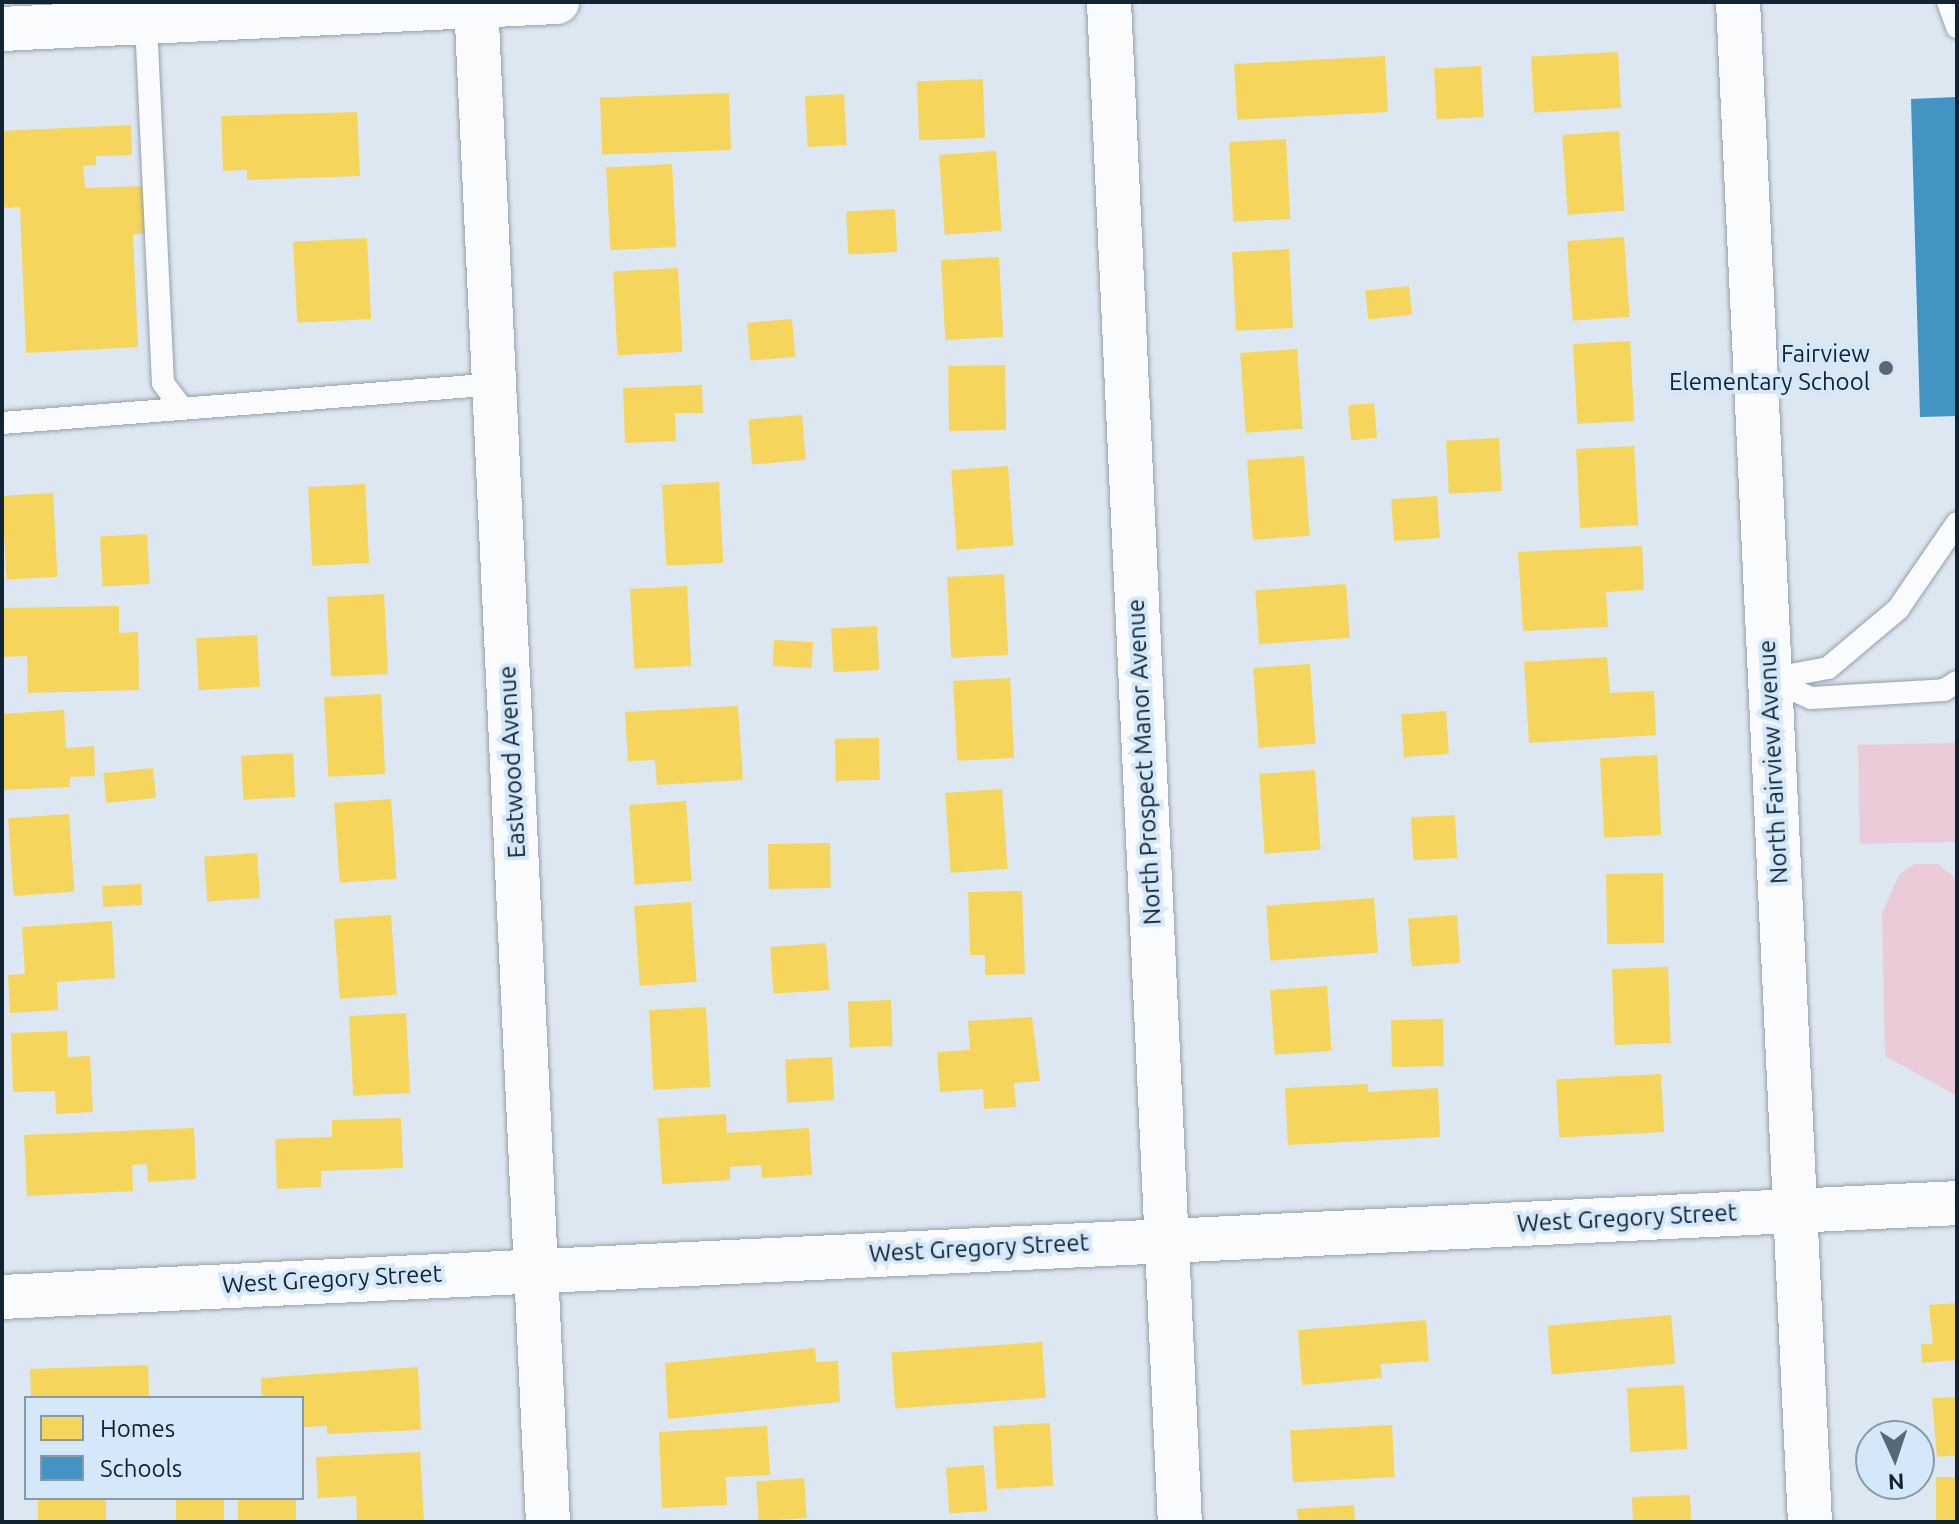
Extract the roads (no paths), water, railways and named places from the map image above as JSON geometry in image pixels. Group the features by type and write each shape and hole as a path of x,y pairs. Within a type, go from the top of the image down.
{"street":[{"path":"2,29 557,2"},
{"name":"North Prospect Manor Avenue","path":"1109,2 1180,1522"},
{"name":"North Fairview Avenue","path":"1738,2 1810,1522"},
{"name":"Eastwood Avenue","path":"476,4 548,1522"},
{"name":"West Gregory Street","path":"2,1297 536,1268 1957,1203"}],"lane":[{"path":"1948,2 1957,27"},
{"path":"146,23 163,383 179,404"},
{"path":"2,423 144,414 179,404 494,384"},
{"path":"1769,679 1828,668 1898,609 1957,523"},
{"path":"1769,679 1811,698 1944,690 1957,682"}],"place":[{"name":"Fairview Elementary School","path":"1886,368"}]}
